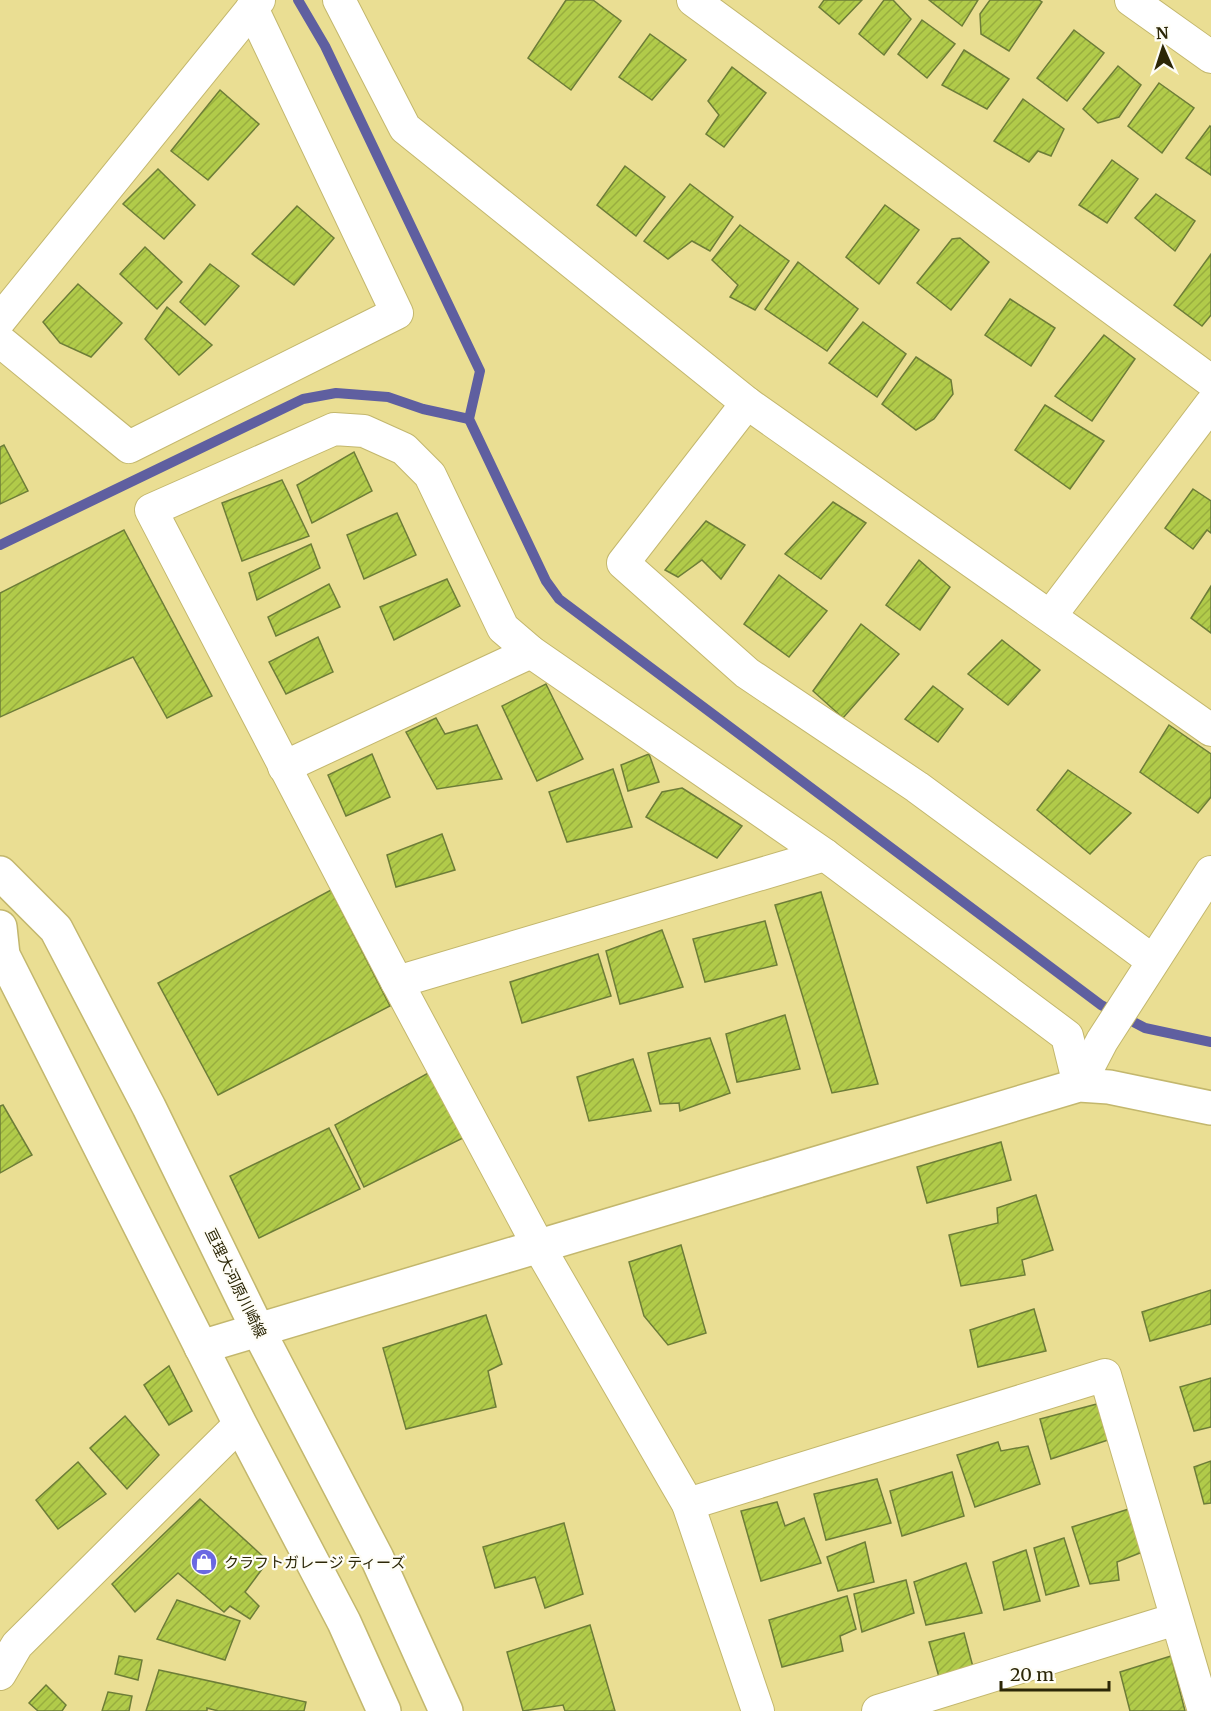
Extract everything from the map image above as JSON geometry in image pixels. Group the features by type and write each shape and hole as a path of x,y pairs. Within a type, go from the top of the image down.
{"main road":[{"name":"亘理大河原川崎線","path":"0,873 56,929 149,1107 257,1328 377,1558 446,1711"},
{"path":"0,927 3,955 104,1149 240,1424 344,1622 384,1711"},
{"path":"201,1347 257,1328 539,1247 1079,1085 1109,1087 1211,1108"}],"street":[{"path":"339,0 405,128 747,403 1051,615 1211,730"},
{"path":"693,0 1211,381"},
{"path":"0,321 255,4 398,313 129,447 0,341"},
{"path":"1151,6 1211,57"},
{"path":"747,403 623,563 747,673 916,787 1153,961"},
{"path":"1051,615 1211,404"},
{"path":"758,1711 688,1504 539,1247 284,767 152,510 334,429 364,431 404,449 430,475 503,628 531,652 825,855 1067,1036 1079,1085"},
{"path":"284,767 531,652"},
{"path":"397,982 825,855"},
{"path":"1079,1085 1102,1041 1211,872"},
{"path":"688,1504 1104,1375 1204,1711"},
{"path":"0,1674 17,1645 240,1424"},
{"path":"878,1711 1176,1619"}],"building":[{"path":"566,0 593,0 621,21 571,90 528,58"},
{"path":"824,0 862,0 839,24 819,7"},
{"path":"884,0 893,0 911,19 884,55 859,34"},
{"path":"929,0 978,0 962,26"},
{"path":"990,0 1039,0 1042,2 1009,51 981,34 980,14"},
{"path":"922,20 955,44 927,78 898,54"},
{"path":"1074,30 1104,53 1067,101 1037,78"},
{"path":"650,34 686,60 652,100 619,77"},
{"path":"964,50 1009,79 987,109 942,85"},
{"path":"1118,66 1141,85 1119,117 1098,123 1083,109"},
{"path":"732,67 766,93 724,147 706,134 719,115 708,101"},
{"path":"1159,83 1194,108 1162,153 1128,126"},
{"path":"220,90 259,124 208,180 171,151"},
{"path":"1023,99 1064,129 1051,156 1038,151 1029,162 994,141"},
{"path":"1211,127 1211,175 1186,158"},
{"path":"1112,160 1138,179 1107,223 1079,205"},
{"path":"625,166 665,197 636,236 597,205"},
{"path":"158,169 195,205 164,239 123,204"},
{"path":"690,184 733,217 710,251 692,241 668,259 644,241"},
{"path":"1156,194 1195,221 1175,251 1135,218"},
{"path":"885,205 919,230 879,284 846,257"},
{"path":"297,206 334,238 294,285 252,254"},
{"path":"740,225 789,261 755,310 730,297 738,285 712,260"},
{"path":"960,238 989,262 951,310 917,283 952,239"},
{"path":"145,247 182,282 157,309 120,274"},
{"path":"1211,254 1211,315 1202,326 1174,305"},
{"path":"798,262 858,309 827,351 765,309"},
{"path":"210,264 239,286 205,325 180,302"},
{"path":"78,284 122,323 91,357 60,343 43,322"},
{"path":"1010,299 1055,328 1031,366 985,335"},
{"path":"167,307 212,345 179,375 145,339"},
{"path":"863,322 906,354 877,397 829,363"},
{"path":"1104,335 1135,359 1092,421 1055,396"},
{"path":"916,357 951,380 953,394 934,419 916,430 882,404"},
{"path":"1045,405 1104,441 1070,489 1015,450"},
{"path":"4,445 28,491 0,504 0,447"},
{"path":"354,452 372,491 312,523 297,485"},
{"path":"282,480 309,536 242,561 222,503"},
{"path":"1193,489 1211,501 1211,533 1207,530 1193,549 1165,528"},
{"path":"833,502 866,523 821,579 785,554"},
{"path":"397,513 416,555 364,579 347,535"},
{"path":"706,521 745,545 721,579 702,560 678,577 665,570"},
{"path":"124,530 212,696 167,718 133,657 0,717 0,593"},
{"path":"311,544 320,568 257,600 249,573"},
{"path":"919,560 950,587 920,630 886,605"},
{"path":"779,575 827,611 789,657 744,624"},
{"path":"447,579 460,606 394,640 380,607"},
{"path":"329,584 340,607 276,636 268,617"},
{"path":"1211,586 1211,633 1191,618"},
{"path":"861,624 899,654 843,718 813,691"},
{"path":"318,637 333,672 286,694 269,662"},
{"path":"1002,640 1040,670 1008,705 968,674"},
{"path":"546,684 583,759 537,781 502,706"},
{"path":"933,686 963,709 938,742 905,719"},
{"path":"436,718 445,734 477,725 502,779 437,789 406,732"},
{"path":"1169,725 1211,754 1211,797 1198,813 1140,772"},
{"path":"372,754 390,797 346,816 328,775"},
{"path":"649,754 659,782 628,791 621,765"},
{"path":"613,769 632,827 567,842 549,792"},
{"path":"1068,770 1131,813 1090,854 1037,810"},
{"path":"682,788 742,826 717,858 646,817 662,792"},
{"path":"442,834 455,870 396,887 387,855"},
{"path":"331,890 390,1006 218,1095 158,983"},
{"path":"821,892 878,1084 832,1093 775,905"},
{"path":"765,921 777,965 705,982 693,939"},
{"path":"662,930 683,987 620,1004 606,951"},
{"path":"598,954 611,996 522,1023 510,982"},
{"path":"785,1015 800,1069 737,1082 726,1034"},
{"path":"710,1038 730,1093 680,1111 679,1103 660,1104 648,1053"},
{"path":"633,1059 651,1111 589,1121 577,1077"},
{"path":"430,1072 465,1137 364,1187 335,1125"},
{"path":"3,1105 32,1155 0,1173 0,1106"},
{"path":"329,1128 360,1189 259,1238 230,1176"},
{"path":"1001,1142 1011,1180 927,1203 917,1167"},
{"path":"1036,1195 1053,1250 1022,1260 1025,1275 961,1286 949,1235 998,1223 997,1208"},
{"path":"681,1245 706,1333 668,1345 644,1316 629,1262"},
{"path":"1211,1290 1211,1324 1150,1341 1142,1312"},
{"path":"1034,1309 1046,1351 978,1367 970,1330"},
{"path":"486,1315 502,1364 488,1371 496,1407 406,1429 383,1348"},
{"path":"169,1366 192,1411 169,1425 144,1385"},
{"path":"1211,1378 1211,1427 1194,1431 1180,1387"},
{"path":"1097,1404 1108,1440 1051,1459 1040,1419"},
{"path":"125,1416 159,1455 127,1489 90,1448"},
{"path":"998,1442 1001,1451 1028,1446 1040,1484 975,1507 957,1455"},
{"path":"1211,1461 1211,1503 1204,1504 1194,1467"},
{"path":"78,1462 106,1494 58,1529 36,1500"},
{"path":"952,1472 964,1516 902,1536 890,1491"},
{"path":"877,1479 891,1523 826,1540 814,1494"},
{"path":"200,1499 268,1561 245,1592 259,1606 250,1619 230,1606 224,1612 178,1573 135,1612 112,1584"},
{"path":"777,1502 785,1526 804,1518 821,1563 761,1581 741,1511"},
{"path":"1132,1508 1145,1551 1117,1562 1119,1580 1090,1584 1072,1527"},
{"path":"564,1523 583,1594 545,1608 535,1577 495,1588 483,1547"},
{"path":"1064,1538 1079,1586 1046,1595 1034,1548"},
{"path":"865,1542 874,1582 838,1591 827,1557"},
{"path":"1026,1550 1040,1601 1004,1610 993,1562"},
{"path":"966,1563 982,1613 926,1625 914,1582"},
{"path":"906,1580 914,1613 862,1632 854,1594"},
{"path":"847,1596 856,1629 840,1636 843,1651 782,1667 769,1620"},
{"path":"177,1600 240,1621 225,1660 157,1639"},
{"path":"590,1625 615,1711 565,1711 563,1705 523,1711 507,1652"},
{"path":"964,1633 973,1667 939,1677 929,1642"},
{"path":"119,1656 142,1660 138,1680 115,1674"},
{"path":"1171,1656 1185,1711 1130,1711 1120,1672"},
{"path":"159,1670 306,1702 304,1711 218,1711 207,1708 207,1711 146,1711"},
{"path":"46,1685 66,1705 62,1711 38,1711 29,1703"},
{"path":"108,1692 132,1696 129,1711 102,1711"}],"waterway":[{"path":"298,0 325,46 480,371 469,419 546,581 559,599 1101,1005 1145,1028 1211,1042"},
{"path":"0,545 303,399 336,393 388,397 423,409 469,419"}],"place":[{"name":"クラフトガレージ ティーズ","path":"204,1562"}]}
